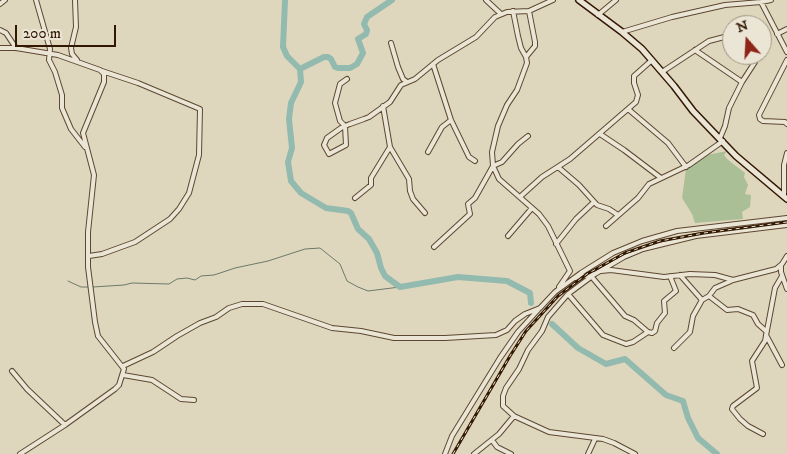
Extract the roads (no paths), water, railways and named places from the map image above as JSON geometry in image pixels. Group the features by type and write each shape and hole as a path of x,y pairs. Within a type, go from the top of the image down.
{"street":[{"path":"0,4 5,0"},
{"path":"36,0 51,53 50,60 62,98 62,108 69,126 82,141 89,155"},
{"path":"75,0 75,33 71,48 72,54 80,62"},
{"path":"486,0 502,14"},
{"path":"347,78 340,82 334,102 340,121 345,126 346,145 329,154 324,145 326,140 345,126 364,120 393,99 400,86 414,79 433,64 476,38 495,17 513,11 529,12 553,0"},
{"path":"579,0 622,32 652,60 693,111 746,166 786,197"},
{"path":"598,15 616,0"},
{"path":"622,32 672,17 726,5 771,0"},
{"path":"761,2 787,52"},
{"path":"445,454 452,436 513,338 568,277 570,271 543,218 521,196 499,179 493,166 492,152 498,126 507,104 517,90 527,63 526,56 519,42 513,11"},
{"path":"526,56 535,46 529,12"},
{"path":"777,34 787,29"},
{"path":"0,30 6,33 16,48"},
{"path":"662,72 695,50 713,40 722,38"},
{"path":"391,43 398,67 403,79 407,82"},
{"path":"0,48 16,48 58,54 138,83 200,109 199,155 189,193 179,209 170,219 135,242 102,254 89,256"},
{"path":"58,54 63,54 71,48"},
{"path":"695,50 742,82"},
{"path":"521,196 542,176 558,167 600,134 636,102 638,98 633,80 634,76 652,60"},
{"path":"787,60 759,115 763,121 785,122 787,124"},
{"path":"433,64 451,120 469,157 475,161"},
{"path":"606,226 638,198 649,184 686,167 721,140 729,108 753,65"},
{"path":"20,454 115,389 123,375 123,366 98,336 88,272 88,232 94,175 83,133 104,82 104,74 100,70"},
{"path":"383,106 390,147 409,179 413,199 425,213"},
{"path":"628,109 668,143 686,167"},
{"path":"428,152 442,127 451,120"},
{"path":"600,134 661,178"},
{"path":"434,246 470,214 468,204 475,198 493,166 502,162 528,136"},
{"path":"355,198 371,185 371,178 390,147"},
{"path":"786,197 784,165 787,152"},
{"path":"558,167 579,185 597,205 609,209 618,215"},
{"path":"556,244 576,219 594,202"},
{"path":"508,236 532,208"},
{"path":"555,292 573,278 613,254 648,239 678,231 787,218"},
{"path":"635,454 614,443 586,436 554,434 514,416 503,406 503,396 506,388 519,369 528,350 542,331 548,317 568,294 595,274 634,253 672,241 696,236 787,225"},
{"path":"787,256 781,269 787,289"},
{"path":"674,348 690,332 693,316 702,300 709,296 715,288 733,280 772,270 782,264"},
{"path":"573,278 611,270 670,276 715,276 733,280"},
{"path":"595,274 625,316 634,320 648,332"},
{"path":"680,275 702,300"},
{"path":"568,294 603,335 626,344 633,342 648,332 654,332 656,322 665,313 664,301 676,292 676,287 670,276"},
{"path":"763,434 748,426 732,409 757,388 752,361 754,355 764,343 775,288 782,276"},
{"path":"709,296 727,310 738,309 753,315 766,333 782,365"},
{"path":"123,366 153,352 200,323 216,317 229,308 242,304 263,304 332,328 361,331 400,339 496,335 507,330 520,317 540,308"},
{"path":"12,371 27,389 65,425"},
{"path":"123,375 152,380 181,399 194,400"},
{"path":"474,454 492,440 514,416"},
{"path":"588,454 595,439"},
{"path":"492,440 496,447 511,454"}],"waterway":[{"path":"285,0 283,47 287,56 300,69 301,82 291,103 289,119 292,148 288,162 291,181 301,193 326,208 351,213 358,229 369,239 377,253 385,276 400,287 458,277 507,281 530,293 531,303"},
{"path":"300,69 324,57 331,59 335,67 338,68 350,68 357,64 363,53 358,39 366,34 367,30 364,24 367,17 392,0"},
{"path":"93,287 132,283 169,284 177,279 187,278 195,280 201,276 214,275 235,268 268,261 305,249 320,248 340,264 347,281 358,287 368,291 400,287"},
{"path":"68,281 81,287 89,287"},
{"path":"552,324 578,348 606,364 625,359 666,395 683,401 688,418 698,438 717,454"}],"railway":[{"path":"453,454 526,331 558,296 587,274 625,253 660,241 787,222"}]}
